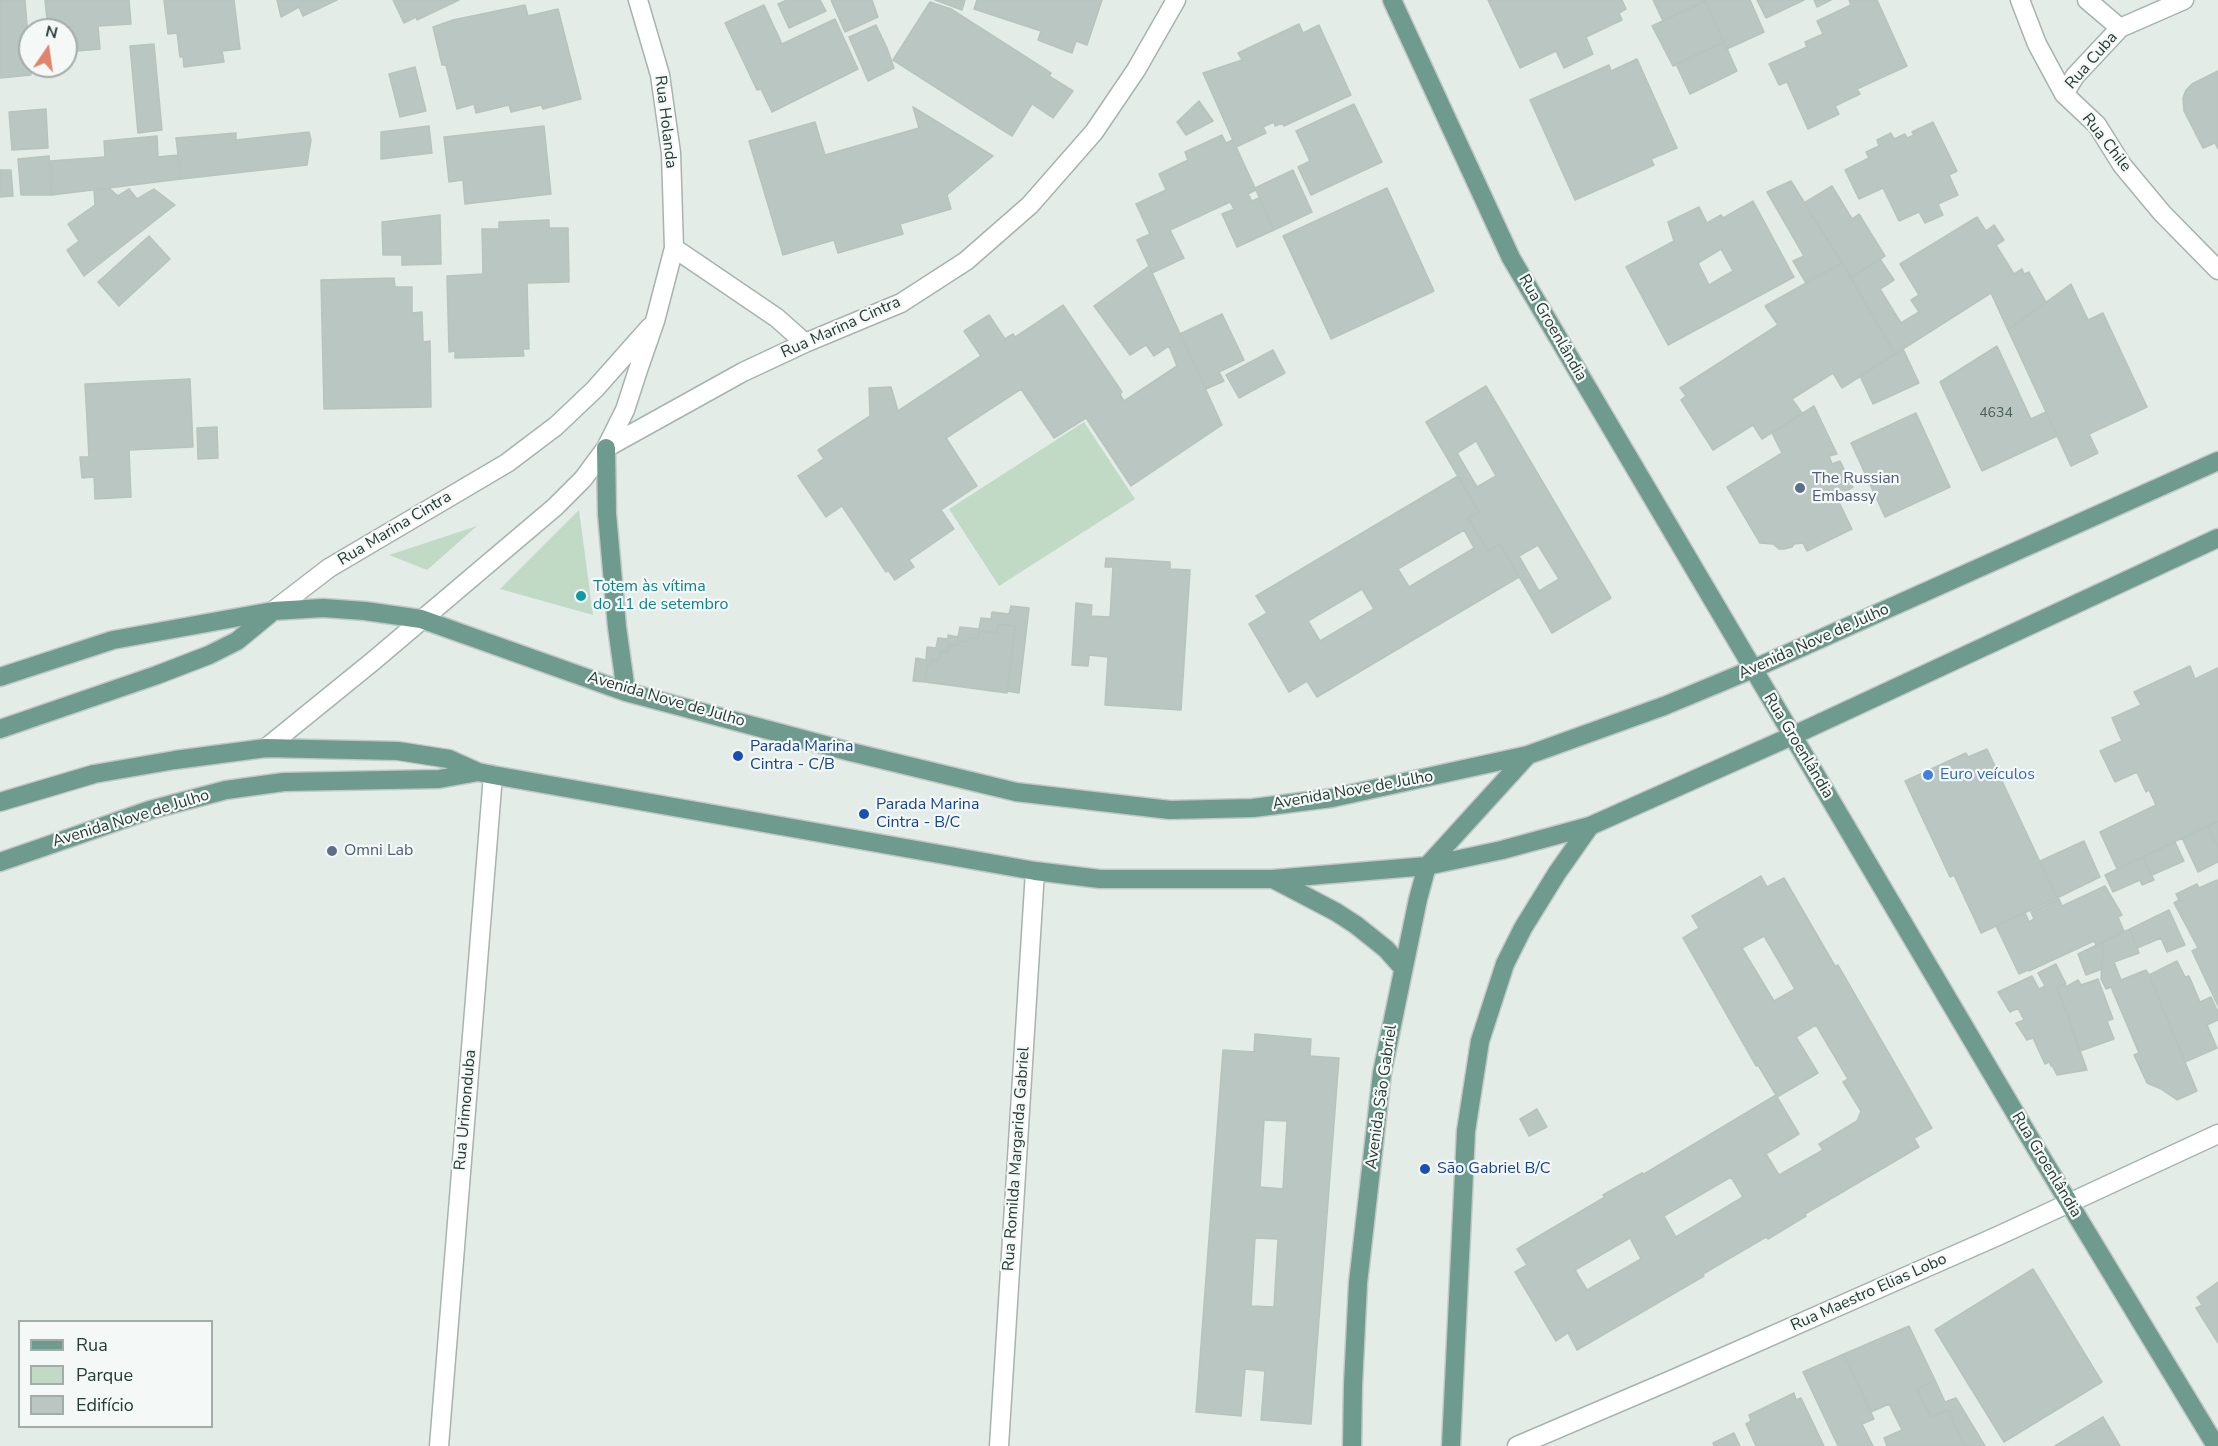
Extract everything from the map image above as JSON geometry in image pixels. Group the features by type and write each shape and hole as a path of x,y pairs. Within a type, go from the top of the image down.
{"main road":[{"name":"Rua Groenlândia","path":"1392,0 1511,258 2069,1203 2216,1446"},
{"path":"606,448 607,514 617,627 626,692"},
{"name":"Avenida Nove de Julho","path":"0,677 113,639 273,611 323,608 421,620 626,692 851,752 1016,792 1170,810 1253,808 1332,798 1528,755 1664,706 1753,669 2218,461"},
{"name":"Avenida Nove de Julho","path":"0,802 94,774 266,748 398,751 449,759 486,773 1035,871 1100,879 1274,879 1427,866 1502,850 1590,826 1792,736 2218,538"},
{"path":"0,729 209,655 237,641 273,611"},
{"name":"Avenida São Gabriel","path":"1352,1446 1360,1271 1382,1073 1418,898 1427,866 1528,755"},
{"name":"Avenida Nove de Julho","path":"0,862 150,810 226,790 284,782 439,779 486,773"},
{"path":"1451,1446 1466,1131 1479,1041 1505,964 1557,873 1590,826"},
{"path":"1274,879 1356,925 1386,950 1403,968"}],"street":[{"name":"Rua Holanda","path":"638,0 660,75 671,153 674,248 655,321"},
{"name":"Rua Marina Cintra","path":"606,448 743,372 804,343 901,303 966,261 1030,206 1094,132 1136,70 1176,0"},
{"name":"Rua Chile","path":"2020,0 2037,44 2064,94 2097,125 2122,165 2162,213 2218,270"},
{"name":"Rua Cuba","path":"2087,0 2120,28"},
{"name":"Rua Cuba","path":"2064,94 2075,76 2120,28 2184,0"},
{"path":"674,248 777,318 804,343"},
{"name":"Rua Marina Cintra","path":"266,748 555,507 583,479 606,448 625,410 655,321"},
{"name":"Rua Marina Cintra","path":"273,611 329,568 507,463 548,432 595,389 655,321"},
{"name":"Rua Urimonduba","path":"439,1446 486,773"},
{"name":"Rua Romilda Margarida Gabriel","path":"999,1446 1035,871"},
{"name":"Rua Maestro Elias Lobo","path":"1517,1446 1687,1374 2218,1134"}],"green space":[{"path":"1084,422 1135,499 999,586 949,509"},
{"path":"579,510 593,615 500,589"},
{"path":"477,526 427,570 389,555"}],"building":[{"path":"0,0 25,0 26,18 18,18 18,76 0,78"},
{"path":"45,0 129,0 131,24 98,26 100,49 78,51 78,18 47,18"},
{"path":"164,0 234,0 240,49 222,51 224,62 184,67 183,57 180,57 177,33 168,34"},
{"path":"277,0 337,0 303,16 299,7 281,17"},
{"path":"393,0 459,0 417,20 416,17 404,23"},
{"path":"787,0 820,0 826,11 789,28 778,4"},
{"path":"831,0 872,0 878,17 845,32"},
{"path":"935,0 965,0 962,10"},
{"path":"977,0 1102,0 1087,45 1076,41 1072,53 1038,40 1041,31 974,9"},
{"path":"1488,0 1622,0 1626,9 1619,13 1622,20 1586,37 1593,54 1564,68 1556,51 1520,68"},
{"path":"1653,0 1705,0 1705,1 1663,21"},
{"path":"1705,0 1750,0 1764,32 1727,49"},
{"path":"1757,0 1804,0 1766,18"},
{"path":"1814,0 1831,0 1817,7"},
{"path":"1849,0 1877,0 1907,66 1857,89 1860,94 1835,106 1839,114 1808,129 1787,82 1779,85 1769,64 1807,47 1805,42 1823,34 1817,21 1851,5"},
{"path":"1705,1 1724,42 1673,66 1652,26"},
{"path":"930,2 951,9 1051,73 1049,76 1073,91 1053,118 1032,104 1012,136 893,60"},
{"path":"525,5 528,16 558,9 581,99 543,109 541,105 511,112 509,105 476,113 474,104 457,109 446,65 442,65 433,27 453,20"},
{"path":"764,5 782,44 835,19 858,69 772,112 761,89 757,90 725,23"},
{"path":"1299,24 1303,33 1319,25 1351,95 1284,126 1282,123 1275,126 1274,122 1263,127 1266,133 1236,147 1203,73 1242,60 1238,53"},
{"path":"876,25 894,68 868,81 849,37"},
{"path":"1724,42 1737,71 1690,94 1676,64"},
{"path":"154,44 162,130 138,133 130,46"},
{"path":"1637,59 1677,148 1651,159 1654,165 1575,200 1530,100 1609,65 1611,71"},
{"path":"415,67 426,111 400,117 389,74"},
{"path":"2218,71 2218,149 2215,143 2203,148 2184,111 2183,98 2186,90 2192,84"},
{"path":"1199,101 1213,121 1186,135 1177,122"},
{"path":"1354,104 1382,162 1311,195 1298,167 1310,161 1296,131"},
{"path":"913,107 993,156 947,195 951,209 900,224 903,234 838,253 834,240 783,255 749,141 815,122 825,155 919,128"},
{"path":"46,109 48,148 12,150 9,112"},
{"path":"1933,122 1957,171 1949,175 1958,195 1938,204 1943,215 1925,223 1919,212 1899,221 1883,188 1859,199 1845,170 1869,158 1866,152 1879,146 1877,140 1891,133 1894,139 1905,134 1907,138 1914,135 1912,132"},
{"path":"429,126 432,153 381,159 381,132"},
{"path":"544,126 551,194 465,204 463,180 449,182 444,137"},
{"path":"309,132 311,140 307,165 181,179 176,138 236,133 236,140"},
{"path":"1222,135 1226,143 1233,140 1256,190 1248,194 1252,201 1259,198 1274,230 1237,247 1222,214 1234,209 1230,202 1170,230 1184,258 1152,273 1137,240 1150,234 1136,204 1166,190 1159,174 1188,160 1185,152"},
{"path":"157,136 158,157 178,155 181,179 52,195 50,161 105,157 104,141"},
{"path":"49,156 52,195 21,195 18,159"},
{"path":"0,170 11,170 13,196 0,197"},
{"path":"1293,170 1312,212 1274,230 1255,188"},
{"path":"1791,181 1842,263 1806,283 1793,261 1804,256 1767,192"},
{"path":"1832,186 1852,219 1859,214 1885,256 1851,277 1804,203"},
{"path":"109,188 118,196 129,189 137,199 154,189 175,205 84,276 67,250 79,241 68,224 95,205 94,190"},
{"path":"1387,188 1434,291 1331,339 1283,236"},
{"path":"1753,201 1794,277 1668,345 1626,267 1674,241 1668,222 1699,207 1707,223 1721,215 1723,218","holes":["1721,249 1733,271 1709,285 1698,263"]},
{"path":"440,215 441,264 402,265 402,255 383,255 382,222"},
{"path":"1977,217 1986,231 1994,225 2004,240 1996,245 2014,274 2022,269 2024,274 2029,272 2046,302 2008,330 1991,293 1895,354 1851,277 1880,259 1894,280 1880,289 1901,323 1919,312 1911,300 1919,295 1900,264"},
{"path":"549,220 549,228 568,228 569,282 527,283 529,349 523,349 524,356 455,358 455,351 449,352 447,276 483,274 482,229 499,229 499,222"},
{"path":"149,236 170,259 119,306 98,282"},
{"path":"1842,263 1895,354 1842,388 1833,373 1792,399 1802,413 1762,439 1753,425 1713,450 1681,400 1686,396 1680,388 1778,325 1765,306"},
{"path":"1149,266 1222,425 1131,486 1086,418 1054,438 1021,389 946,438 977,486 941,510 954,529 909,560 914,567 895,580 888,570 886,572 842,506 826,517 798,476 824,459 818,450 870,416 869,388 891,387 898,411 981,356 964,331 989,315 1005,339 1013,334 1015,337 1063,305 1122,392 1120,394 1124,401 1177,366 1169,346 1154,356 1146,345 1130,355 1094,306"},
{"path":"394,278 395,287 412,287 412,313 422,312 423,342 430,341 431,407 324,409 321,280"},
{"path":"2071,284 2088,320 2103,313 2147,407 2089,434 2098,453 2071,466 2008,330"},
{"path":"1222,314 1244,360 1219,372 1224,381 1206,389 1180,334"},
{"path":"1997,346 2031,419 2046,412 2057,436 1982,471 1940,382"},
{"path":"1903,349 1919,383 1873,404 1860,376"},
{"path":"1273,350 1285,373 1239,398 1226,375"},
{"path":"190,379 193,447 129,450 131,497 95,499 94,477 82,478 80,457 89,457 85,384"},
{"path":"1486,386 1611,598 1552,633 1500,544 1488,551 1468,518 1479,512 1426,422","holes":["1476,441 1496,476 1477,487 1457,453","1538,545 1559,579 1539,591 1519,556"]},
{"path":"1814,406 1837,454 1829,456 1832,464 1840,461 1853,487 1837,498 1852,529 1807,551 1803,543 1779,549 1773,544 1760,543 1727,487 1782,453 1772,433"},
{"path":"1916,413 1950,487 1885,517 1851,443"},
{"path":"217,427 218,458 198,459 197,428"},
{"path":"1458,476 1479,512 1468,518 1488,551 1500,544 1519,577 1317,697 1307,681 1289,692 1249,624 1267,613 1256,596","holes":["1464,530 1474,548 1409,587 1398,569","1362,589 1374,609 1320,641 1308,621"]},
{"path":"1106,558 1170,562 1170,569 1190,570 1181,710 1105,705 1108,657 1089,655 1088,666 1072,665 1076,603 1092,605 1091,616 1110,617 1113,567 1105,567"},
{"path":"1011,606 1029,608 1019,693 1007,691 1015,626 999,624 997,633 979,631 978,639 968,638 967,642 958,641 957,646 949,644 948,652 940,651 939,661 931,660 931,665 927,665 925,682 913,681 916,658 926,660 927,647 936,648 938,638 948,639 948,635 958,637 960,627 979,629 981,618 991,619 992,612 1009,614"},
{"path":"999,624 1015,626 1007,693 925,682 927,665 931,665 931,660 939,661 940,651 948,652 949,644 957,646 958,641 967,642 968,638 978,639 979,631 997,633"},
{"path":"2190,666 2195,679 2218,668 2218,821 2117,869 2100,832 2156,805 2149,790 2146,792 2137,772 2115,782 2100,751 2122,741 2112,718 2141,705 2134,692"},
{"path":"1987,749 2057,898 1981,933 1954,875 1950,877 1905,781 1966,753 1968,757"},
{"path":"2218,821 2218,848 2208,826"},
{"path":"2208,826 2218,848 2218,862 2198,872 2182,838"},
{"path":"2084,841 2100,877 2057,898 2040,861"},
{"path":"2175,842 2184,861 2152,875 2143,857"},
{"path":"2143,857 2154,880 2142,885 2140,880 2113,892 2105,875"},
{"path":"1761,876 1767,887 1784,878 1835,966 1838,965 1932,1128 1914,1138 1919,1147 1805,1214 1806,1216 1768,1239 1766,1237 1577,1350 1568,1333 1556,1341 1515,1272 1527,1265 1517,1249 1605,1197 1603,1195 1642,1173 1644,1174 1776,1095 1758,1065 1756,1066 1683,938 1699,928 1692,916","holes":["1764,936 1795,989 1774,1001 1742,948","1816,1025 1848,1079 1843,1082 1861,1111 1857,1121 1819,1144 1823,1150 1779,1175 1766,1154 1799,1134 1777,1097 1818,1073 1796,1037","1731,1177 1743,1197 1676,1237 1664,1216","1630,1238 1641,1259 1587,1290 1575,1270"]},
{"path":"2217,880 2218,1006 2192,951 2198,948 2174,903 2179,900 2176,894 2197,884 2199,888"},
{"path":"2105,886 2122,915 2118,917 2124,931 2096,945 2094,941 2019,974 1996,926 2025,912 2029,922 2034,919 2031,912 2059,899 2062,906"},
{"path":"2169,910 2185,945 2167,952 2161,938 2137,948 2130,929"},
{"path":"2130,929 2139,953 2114,962 2121,980 2146,970 2149,975 2197,1091 2177,1100 2147,1083 2134,1055 2139,1053 2111,987 2106,989 2101,979 2103,942"},
{"path":"2103,942 2102,969 2086,975 2078,954"},
{"path":"2177,961 2185,977 2189,976 2200,1002 2211,997 2218,1012 2218,1020 2207,1025 2217,1048 2185,1062 2149,975"},
{"path":"2056,964 2066,984 2057,987 2087,1070 2057,1075 2049,1062 2045,1064 2033,1038 2027,1040 2016,1023 2024,1020 2018,1008 2010,1012 1998,992 2032,976 2039,989 2045,986 2038,973"},
{"path":"2098,979 2113,1019 2107,1021 2114,1039 2080,1051 2057,987 2065,984 2066,987 2078,980 2081,985"},
{"path":"1255,1034 1311,1039 1310,1056 1339,1058 1311,1424 1261,1420 1265,1371 1245,1369 1241,1416 1196,1412 1223,1050 1254,1052","holes":["1264,1120 1287,1121 1283,1189 1260,1187","1255,1238 1278,1239 1274,1307 1251,1306"]},
{"path":"1537,1109 1547,1127 1529,1136 1520,1119"},
{"path":"2033,1269 2102,1382 2004,1442 1935,1330"},
{"path":"2218,1282 2218,1343 2196,1308 2202,1305 2197,1297"},
{"path":"1909,1326 1935,1380 1917,1389 1931,1417 1948,1410 1965,1446 1887,1446 1884,1438 1902,1430 1889,1404 1871,1412 1844,1354"},
{"path":"1844,1354 1874,1419 1862,1424 1873,1446 1838,1446 1803,1372"},
{"path":"1935,1380 1945,1402 1956,1398 1985,1446 1965,1446 1948,1410 1931,1417 1917,1389"},
{"path":"1794,1393 1796,1400 1801,1398 1824,1446 1756,1446 1746,1424 1751,1421 1749,1415"},
{"path":"2103,1417 2120,1446 2055,1446"},
{"path":"1734,1433 1740,1446 1714,1446 1713,1443"}],"place":[{"name":"The Russian Embassy","path":"1800,488"},
{"name":"Totem às vítima do 11 de setembro","path":"581,596"},
{"name":"Parada Marina Cintra - C/B","path":"738,756"},
{"name":"Euro veículos","path":"1928,775"},
{"name":"Parada Marina Cintra - B/C","path":"864,814"},
{"name":"Omni Lab","path":"332,851"},
{"name":"São Gabriel B/C","path":"1425,1169"}]}
